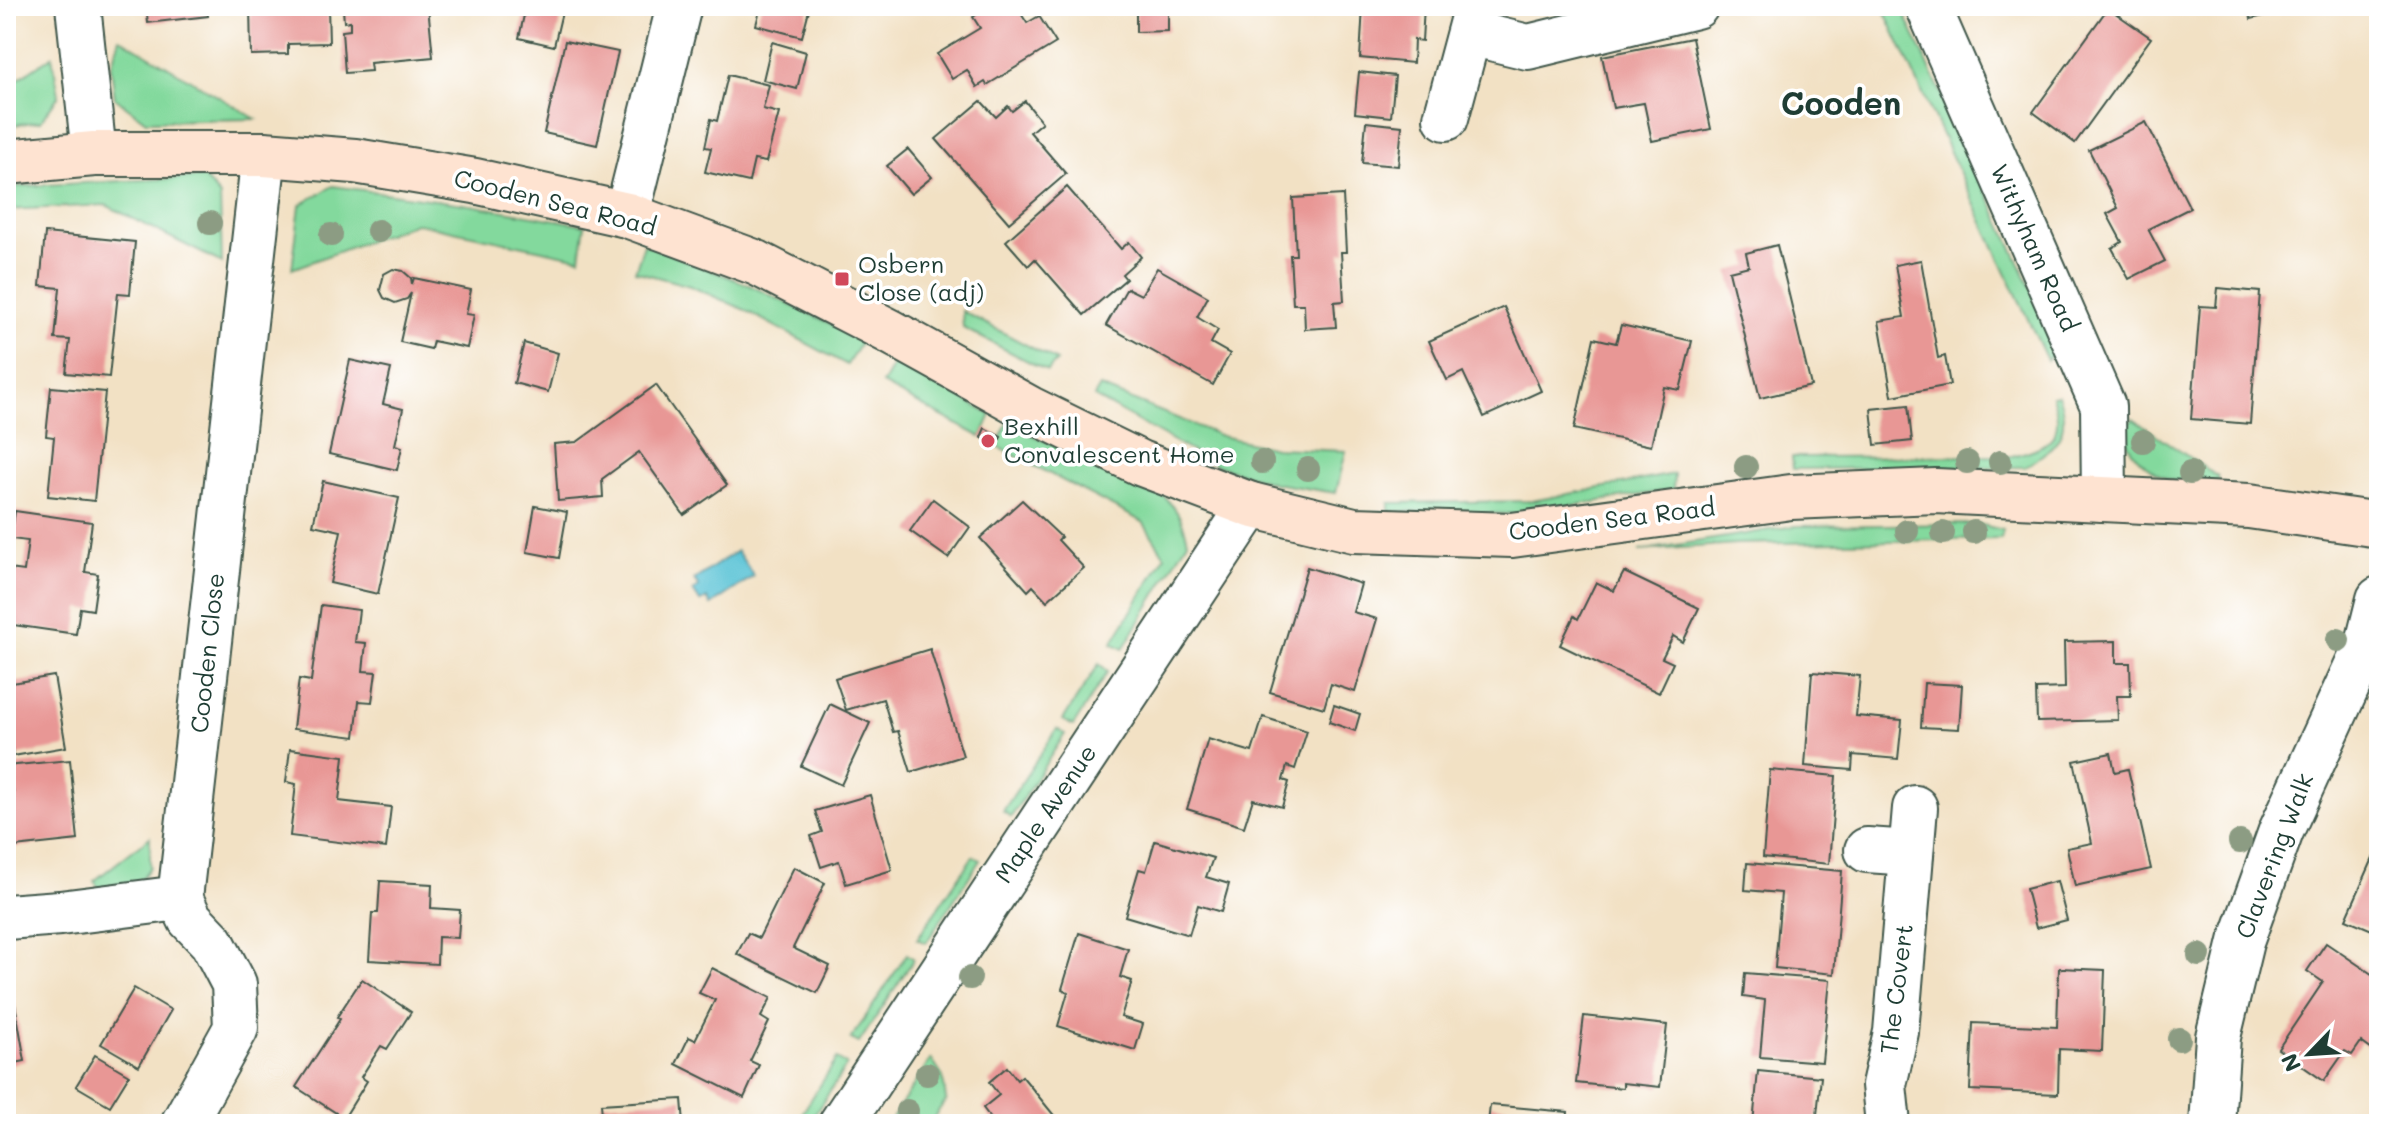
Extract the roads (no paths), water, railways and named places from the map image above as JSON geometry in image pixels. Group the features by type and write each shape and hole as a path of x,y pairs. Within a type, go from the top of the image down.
{"main road":[{"name":"Cooden Sea Road","path":"6,162 94,154 264,154 355,161 475,181 627,215 757,263 1030,409 1140,463 1251,505 1354,530 1512,535 1791,497 1936,491 2249,506 2379,525"}],"street":[{"path":"78,6 94,154"},
{"path":"627,215 679,6"},
{"path":"1446,118 1473,19 1528,47 1696,6"},
{"name":"Withyham Road","path":"1938,9 2103,406 2104,499"},
{"name":"Cooden Close","path":"180,898 264,154"},
{"name":"Maple Avenue","path":"841,1124 1251,505"},
{"name":"Clavering Walk","path":"2212,1124 2218,1037 2241,942 2281,831 2369,639 2379,599"},
{"name":"The Covert","path":"1888,1124 1884,1085 1896,1032 1915,808"},
{"path":"1867,850 1911,853"},
{"path":"6,917 180,898 190,919 212,942 234,984 236,1028 183,1124"}],"water":[{"path":"737,551 754,576 711,605 707,598 700,602 693,591 699,587 694,580"}],"place":[{"name":"Osbern Close (adj)","path":"842,279"},
{"name":"Bexhill Convalescent Home","path":"988,441"}],"district":[{"name":"Cooden","path":"1841,104"}]}
